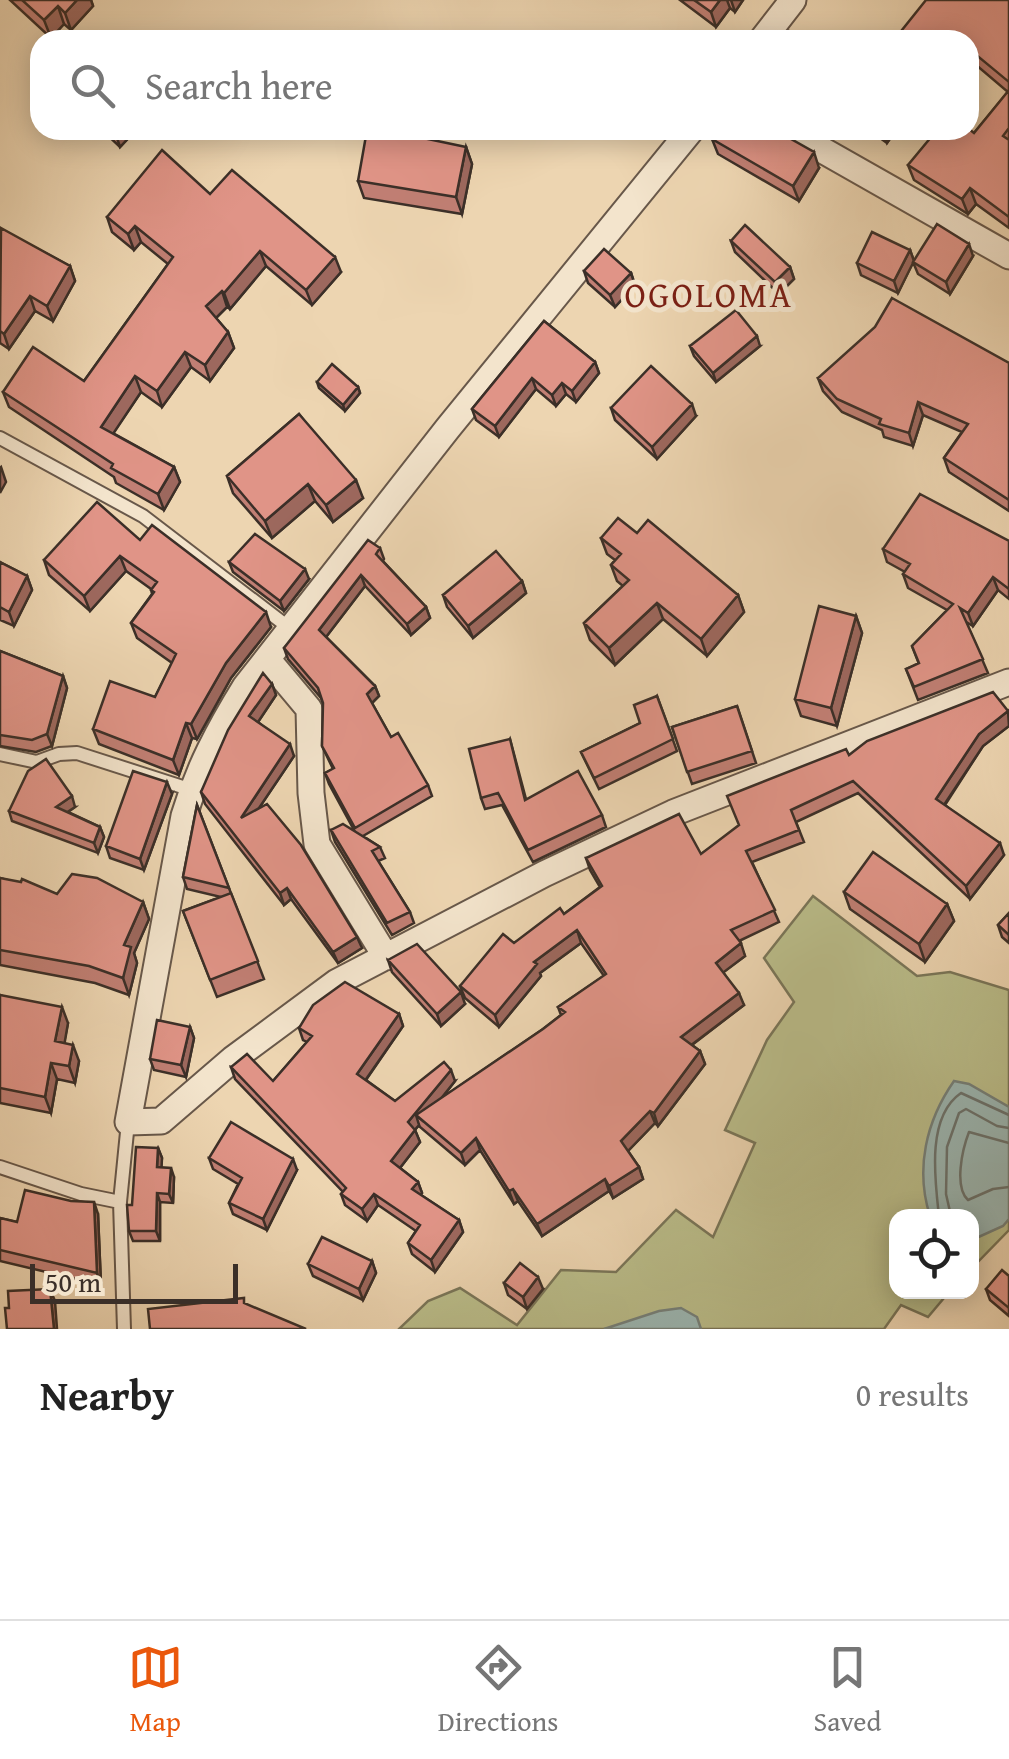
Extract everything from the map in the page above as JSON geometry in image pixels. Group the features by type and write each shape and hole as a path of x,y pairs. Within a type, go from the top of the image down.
{"street":[{"path":"770,30 793,0"},
{"path":"683,140 448,428 245,687 218,730 192,790 169,887 128,1122 161,1121 337,982 544,874 673,813 1009,682"},
{"path":"805,140 1009,256"},
{"path":"268,660 308,710 310,793 317,844 386,957"}],"lane":[{"path":"0,438 144,516 292,630"},
{"path":"0,754 37,762 77,753 192,790"},
{"path":"124,1329 120,1202 128,1122"},
{"path":"0,1167 81,1194 120,1202"}],"green space":[{"path":"813,896 917,976 950,972 1009,990 1009,1230 979,1261 979,1209 889,1209 889,1299 943,1299 928,1317 901,1305 884,1329 399,1329 428,1301 460,1288 517,1325 561,1270 616,1272 676,1210 713,1237 755,1143 725,1130 767,1040 794,1002 764,958"}],"water":[{"path":"954,1081 969,1084 1009,1107 1009,1219 979,1237 979,1209 928,1209 923,1181 926,1146 944,1096"},
{"path":"681,1308 697,1317 701,1329 604,1329 659,1311"}],"building":[{"path":"22,0 77,0 65,13 58,6 44,20"},
{"path":"694,0 720,0 711,12"},
{"path":"926,0 1009,0 1009,82 979,57 979,30 902,30"},
{"path":"1009,90 1009,128 1003,136 1009,140 1009,217 970,188 962,199 908,165 929,140 979,140 979,127"},
{"path":"365,140 433,140 466,147 456,197 358,181"},
{"path":"714,140 793,140 814,152 793,186"},
{"path":"162,150 210,194 232,170 335,257 306,290 260,251 224,293 206,306 228,332 205,365 185,352 157,391 135,376 101,427 174,467 158,494 111,468 113,464 3,392 33,347 84,381 173,257 135,226 128,234 107,217"},
{"path":"937,224 969,244 946,282 913,262"},
{"path":"745,225 790,267 775,282 731,241"},
{"path":"1,228 70,266 47,306 30,296 4,334 0,331"},
{"path":"872,232 910,250 894,281 857,263"},
{"path":"604,249 631,273 610,295 584,271"},
{"path":"892,298 1009,363 1009,500 944,458 968,424 918,402 909,433 879,424 881,419 837,399 818,378 875,327"},
{"path":"736,310 757,336 713,373 690,346"},
{"path":"544,321 595,362 572,391 562,383 552,395 532,378 495,426 472,409"},
{"path":"332,364 358,387 343,405 317,382"},
{"path":"651,366 692,404 652,447 611,408"},
{"path":"299,414 356,480 326,505 308,484 265,521 227,476"},
{"path":"920,494 1009,541 1009,589 993,577 968,613 960,608 983,659 914,687 906,669 919,663 912,646 953,604 903,574 910,564 883,549"},
{"path":"97,502 140,540 152,525 266,612 226,663 191,724 186,723 173,760 93,729 110,681 155,697 176,654 131,623 157,582 120,556 84,596 44,560"},
{"path":"618,518 637,533 648,520 738,595 701,639 657,603 609,648 584,623 629,580 611,565 621,554 601,538"},
{"path":"255,534 305,569 280,601 229,562"},
{"path":"368,540 380,548 376,554 426,607 407,624 361,575 319,630 375,686 367,694 391,737 398,733 428,785 355,828 325,773 334,768 322,746 323,703 318,688 284,648"},
{"path":"496,551 522,581 468,626 443,595"},
{"path":"0,562 27,576 9,612 0,607"},
{"path":"819,606 856,616 831,708 795,699"},
{"path":"0,651 63,676 47,734 32,740 0,735"},
{"path":"263,673 272,684 249,716 290,744 241,818 267,804 301,845 357,937 333,952 287,888 280,893 201,792 228,730"},
{"path":"993,692 1008,711 979,734 936,799 1000,843 966,886 853,781 791,810 799,830 746,851 775,910 731,930 741,943 716,963 739,993 681,1037 700,1051 654,1113 650,1111 621,1141 639,1167 609,1186 605,1179 537,1224 513,1189 509,1191 476,1138 461,1153 416,1115 543,1029 565,1012 558,1007 606,974 577,930 534,962 537,964 495,1015 460,986 503,934 514,943 560,908 564,914 602,886 586,858 679,814 701,854 739,825 727,796 846,749 849,755 867,741"},
{"path":"657,696 673,739 594,778 581,752 640,723 634,705"},
{"path":"737,706 752,751 687,772 672,727"},
{"path":"510,739 525,800 578,771 602,815 528,850 498,793 481,798 469,749"},
{"path":"46,759 72,796 56,807 100,827 94,843 9,811 28,771"},
{"path":"133,771 167,782 140,859 106,846"},
{"path":"197,805 229,888 183,877"},
{"path":"343,824 380,847 372,851 410,912 387,923 331,830"},
{"path":"873,852 947,904 919,944 844,892"},
{"path":"72,874 97,878 143,902 124,945 131,947 123,978 89,966 0,950 0,878 21,882 22,879 57,894"},
{"path":"231,893 258,961 210,980 183,911"},
{"path":"1009,913 1009,935 998,925"},
{"path":"417,944 461,992 437,1014 388,960"},
{"path":"345,982 399,1014 357,1074 395,1101 444,1062 451,1070 408,1122 415,1130 391,1161 418,1182 412,1189 459,1220 431,1260 408,1243 420,1225 374,1194 362,1209 341,1194 346,1188 231,1067 247,1054 273,1081 312,1036 299,1028 313,1005"},
{"path":"0,995 62,1007 55,1041 73,1045 69,1066 51,1063 45,1097 0,1088"},
{"path":"157,1020 190,1027 181,1065 150,1059"},
{"path":"231,1122 293,1159 263,1219 229,1203 242,1178 209,1158"},
{"path":"136,1147 158,1148 157,1167 171,1168 169,1194 157,1193 156,1231 129,1231 127,1205 132,1205"},
{"path":"25,1190 94,1202 97,1273 0,1250 0,1218 17,1222"},
{"path":"322,1237 372,1261 359,1289 308,1264"},
{"path":"520,1263 538,1277 523,1297 504,1283"},
{"path":"1002,1270 1009,1276 1009,1308 986,1289"},
{"path":"50,1289 54,1329 7,1329 8,1291"},
{"path":"244,1298 244,1303 306,1329 150,1329 148,1309"}],"district":[{"name":"OGOLOMA","path":"709,294"}]}
